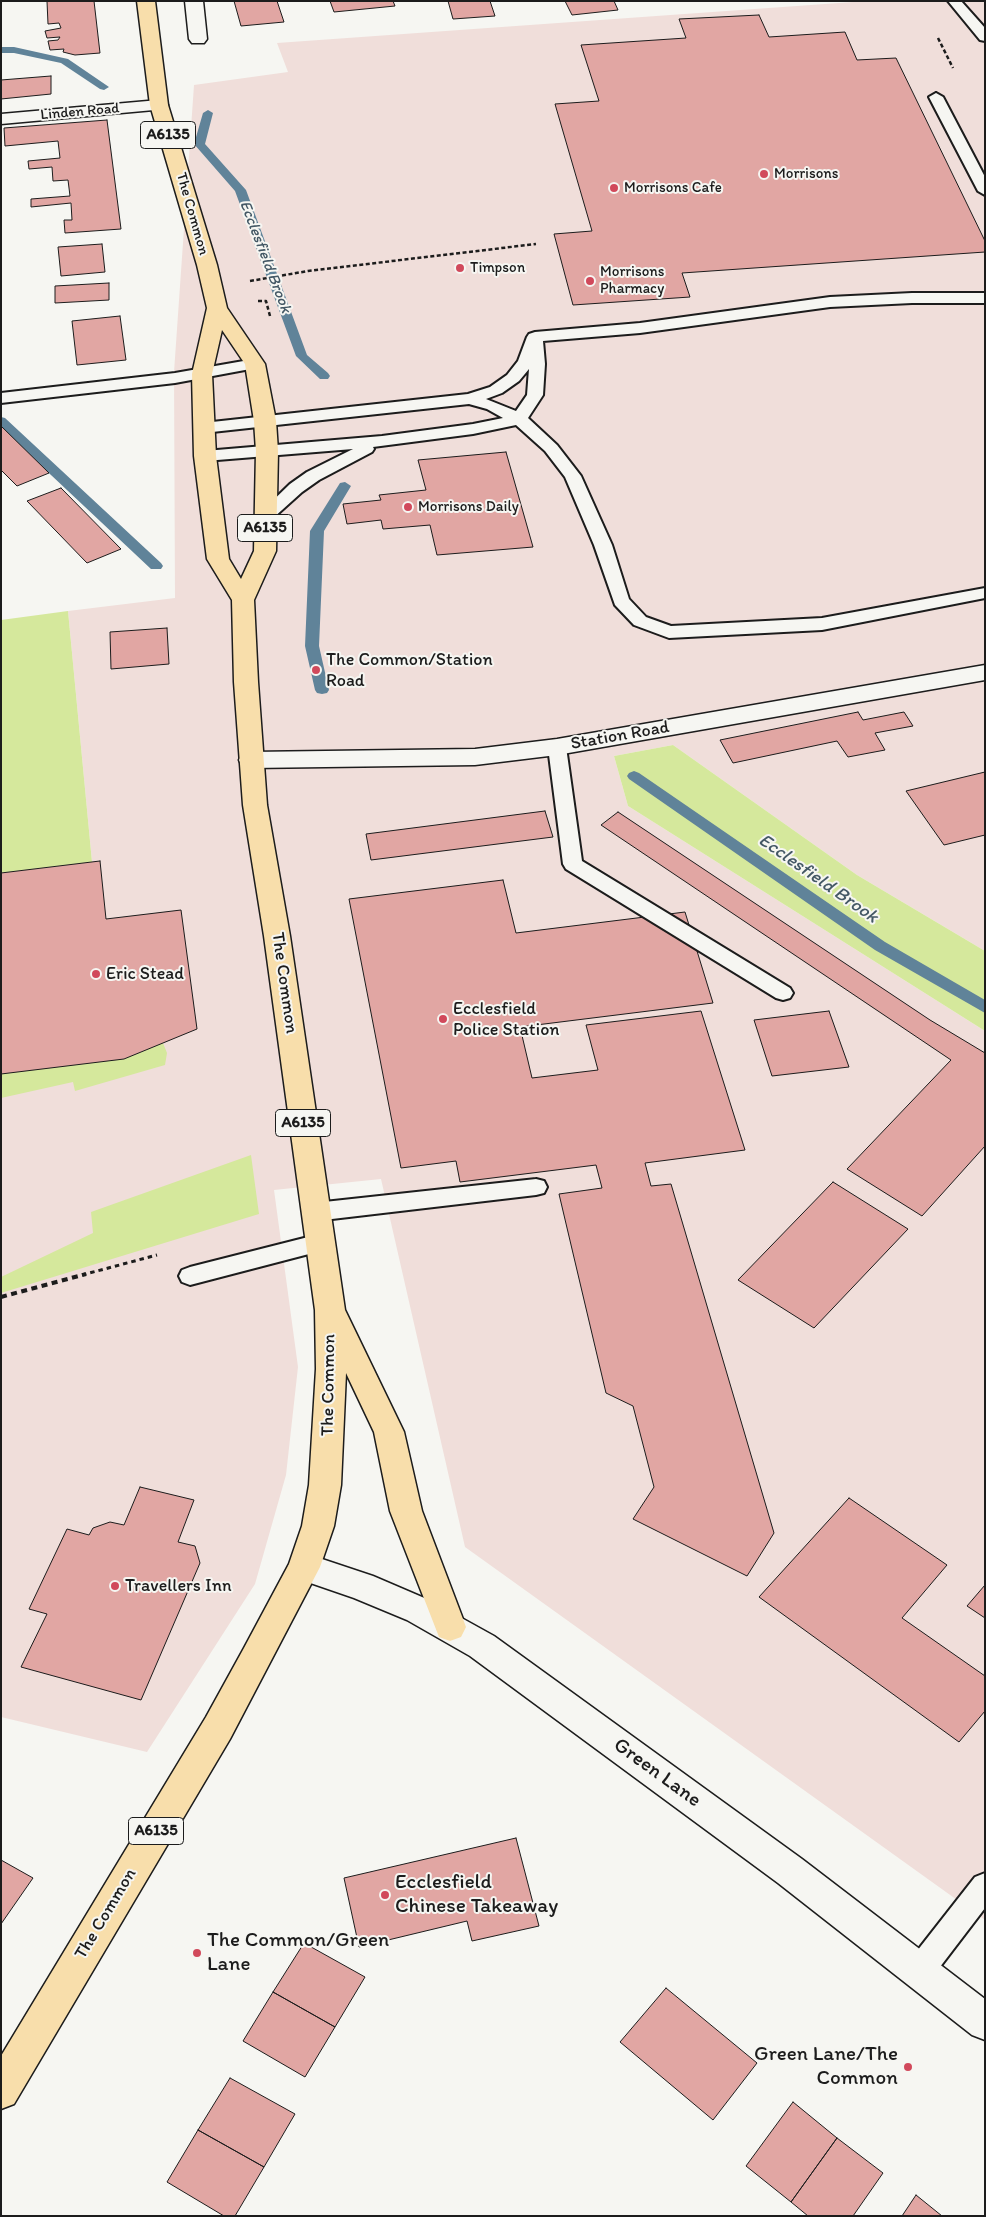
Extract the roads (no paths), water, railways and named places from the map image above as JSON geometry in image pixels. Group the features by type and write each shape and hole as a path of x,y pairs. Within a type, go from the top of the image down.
{"main road":[{"name":"The Common","path":"1,2091 218,1728 304,1567 318,1526 325,1485 331,1369 330,1310 277,936 255,805 251,760 243,600 265,551 267,451 265,422 255,364 216,308 207,265 159,105 146,1"},
{"name":"The Common","path":"216,308 202,374 205,456 218,559 243,600"},
{"path":"330,1310 389,1432 406,1511 450,1627"}],"street":[{"path":"194,1 198,39"},
{"name":"Linden Road","path":"1,119 159,105"},
{"name":"Station Road","path":"251,760 475,757 557,746 985,672"},
{"name":"Green Lane","path":"304,1567 362,1586 418,1610 482,1646 624,1748 920,1970 985,2022"}],"lane":[{"path":"954,1 985,37"},
{"path":"936,97 985,191"},
{"path":"535,337 640,328 830,302 985,298"},
{"path":"203,428 470,399 496,390 513,378 526,362 535,337"},
{"path":"205,456 325,448 473,430 519,419 535,395 537,364 535,337"},
{"path":"1,398 202,374 255,364"},
{"path":"470,399 493,406 519,419 551,448 573,476 603,545 621,601 640,621 669,632 822,624 985,594"},
{"path":"266,515 296,488 319,472 382,441"},
{"path":"557,746 573,864 783,993"},
{"path":"315,1212 536,1187"},
{"path":"190,1276 320,1244"},
{"path":"920,1970 985,1886"}],"waterway":[{"name":"Ecclesfield Brook","path":"1,50 14,50 64,61 104,87"},
{"name":"Ecclesfield Brook","path":"208,113 199,144 240,190 302,356 324,376"},
{"path":"1,421 156,566"},
{"name":"Ecclesfield Brook","path":"322,690 312,646 317,531 345,486"},
{"name":"Ecclesfield Brook","path":"634,776 880,946 985,1007"}],"place":[{"name":"Morrisons","path":"764,174"},
{"name":"Morrisons Cafe","path":"614,188"},
{"name":"Timpson","path":"460,268"},
{"name":"Morrisons Pharmacy","path":"590,281"},
{"name":"Morrisons Daily","path":"408,507"},
{"name":"The Common/Station Road","path":"316,670"},
{"name":"Eric Stead","path":"96,974"},
{"name":"Ecclesfield Police Station","path":"443,1019"},
{"name":"Travellers Inn","path":"115,1586"},
{"name":"Ecclesfield Chinese Takeaway","path":"385,1895"},
{"name":"The Common/Green Lane","path":"197,1953"},
{"name":"Green Lane/The Common","path":"908,2067"}]}
